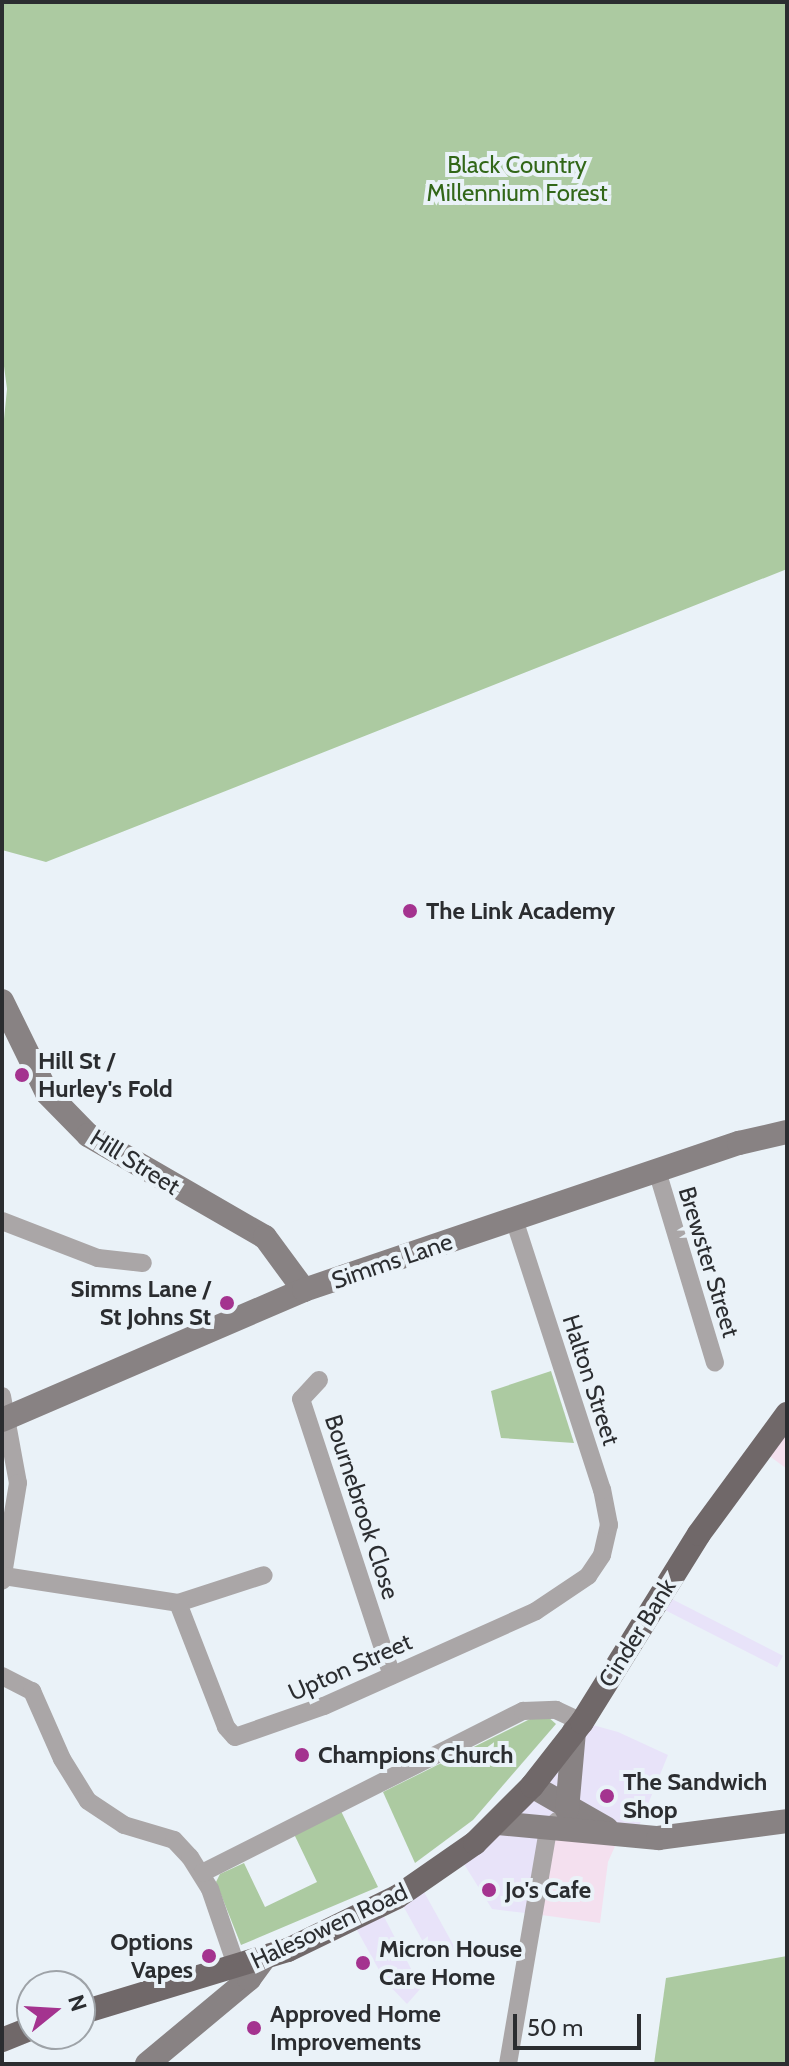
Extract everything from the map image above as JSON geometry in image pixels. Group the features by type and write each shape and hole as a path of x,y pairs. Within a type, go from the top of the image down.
{"main road":[{"name":"Cinder Bank","path":"475,1843 532,1786 578,1727 699,1534 787,1414"},
{"name":"Halesowen Road","path":"96,2008 263,1960 379,1907 437,1874 475,1843"}],"street":[{"name":"Hill Street","path":"2,1001 47,1093 88,1135 265,1237 304,1290"},
{"name":"Simms Lane","path":"4,1411 304,1290 658,1174 739,1143 787,1132"},
{"name":"Brewster Street","path":"658,1174 715,1363"},
{"path":"2,1221 98,1258 143,1263"},
{"name":"Halton Street","path":"515,1222 602,1490 609,1525 602,1555"},
{"name":"Bournebrook Close","path":"281,1400 301,1399 319,1380"},
{"name":"Bournebrook Close","path":"301,1399 392,1675"},
{"path":"4,1411 18,1483 3,1578 178,1603 264,1575"},
{"name":"Upton Street","path":"178,1603 226,1727 235,1737 253,1735 566,1596 602,1555"},
{"path":"2,1676 32,1691 62,1759 88,1801 115,1821 174,1840 202,1873 237,1968"},
{"path":"202,1873 523,1711 556,1710 578,1727 567,1810 548,1831 508,2064"},
{"path":"532,1786 567,1810 620,1835"},
{"path":"498,1823 548,1831 700,1836 787,1821"},
{"path":"147,2064 197,2019 249,1979 263,1960"},
{"path":"197,2019 203,2003 198,1979"}],"shaded area":[{"path":"776,1428 787,1436 787,1469 760,1449"},
{"path":"660,1593 783,1656 777,1667 654,1605"},
{"path":"582,1722 618,1732 668,1755 635,1836 620,1835 534,1914 492,1909 459,1856"},
{"path":"548,1831 620,1835 608,1862 600,1923 534,1914"},
{"path":"419,1883 456,1949 434,1962 397,1895"},
{"path":"379,1907 421,1988 407,2004 385,1981 352,1921"}],"green space":[{"name":"Black Country Millennium Forest","path":"2,2 787,2 787,569 46,862 2,850 2,439 7,389 2,351"},
{"path":"551,1371 574,1443 501,1438 491,1391"},
{"path":"547,1716 556,1724 473,1820 415,1863 383,1792 534,1717"},
{"path":"340,1809 378,1887 241,1945 216,1882 220,1874 244,1863 265,1907 317,1882 294,1834"},
{"path":"787,1956 787,2064 654,2064 666,1978"}],"place":[{"name":"The Link Academy","path":"410,911"},
{"name":"Hill St / Hurley's Fold","path":"22,1075"},
{"name":"Simms Lane / St Johns St","path":"227,1303"},
{"name":"Champions Church","path":"302,1755"},
{"name":"The Sandwich Shop","path":"607,1796"},
{"name":"Jo's Cafe","path":"489,1890"},
{"name":"Options Vapes","path":"209,1956"},
{"name":"Micron House Care Home","path":"363,1963"},
{"name":"Approved Home Improvements","path":"254,2028"}]}
